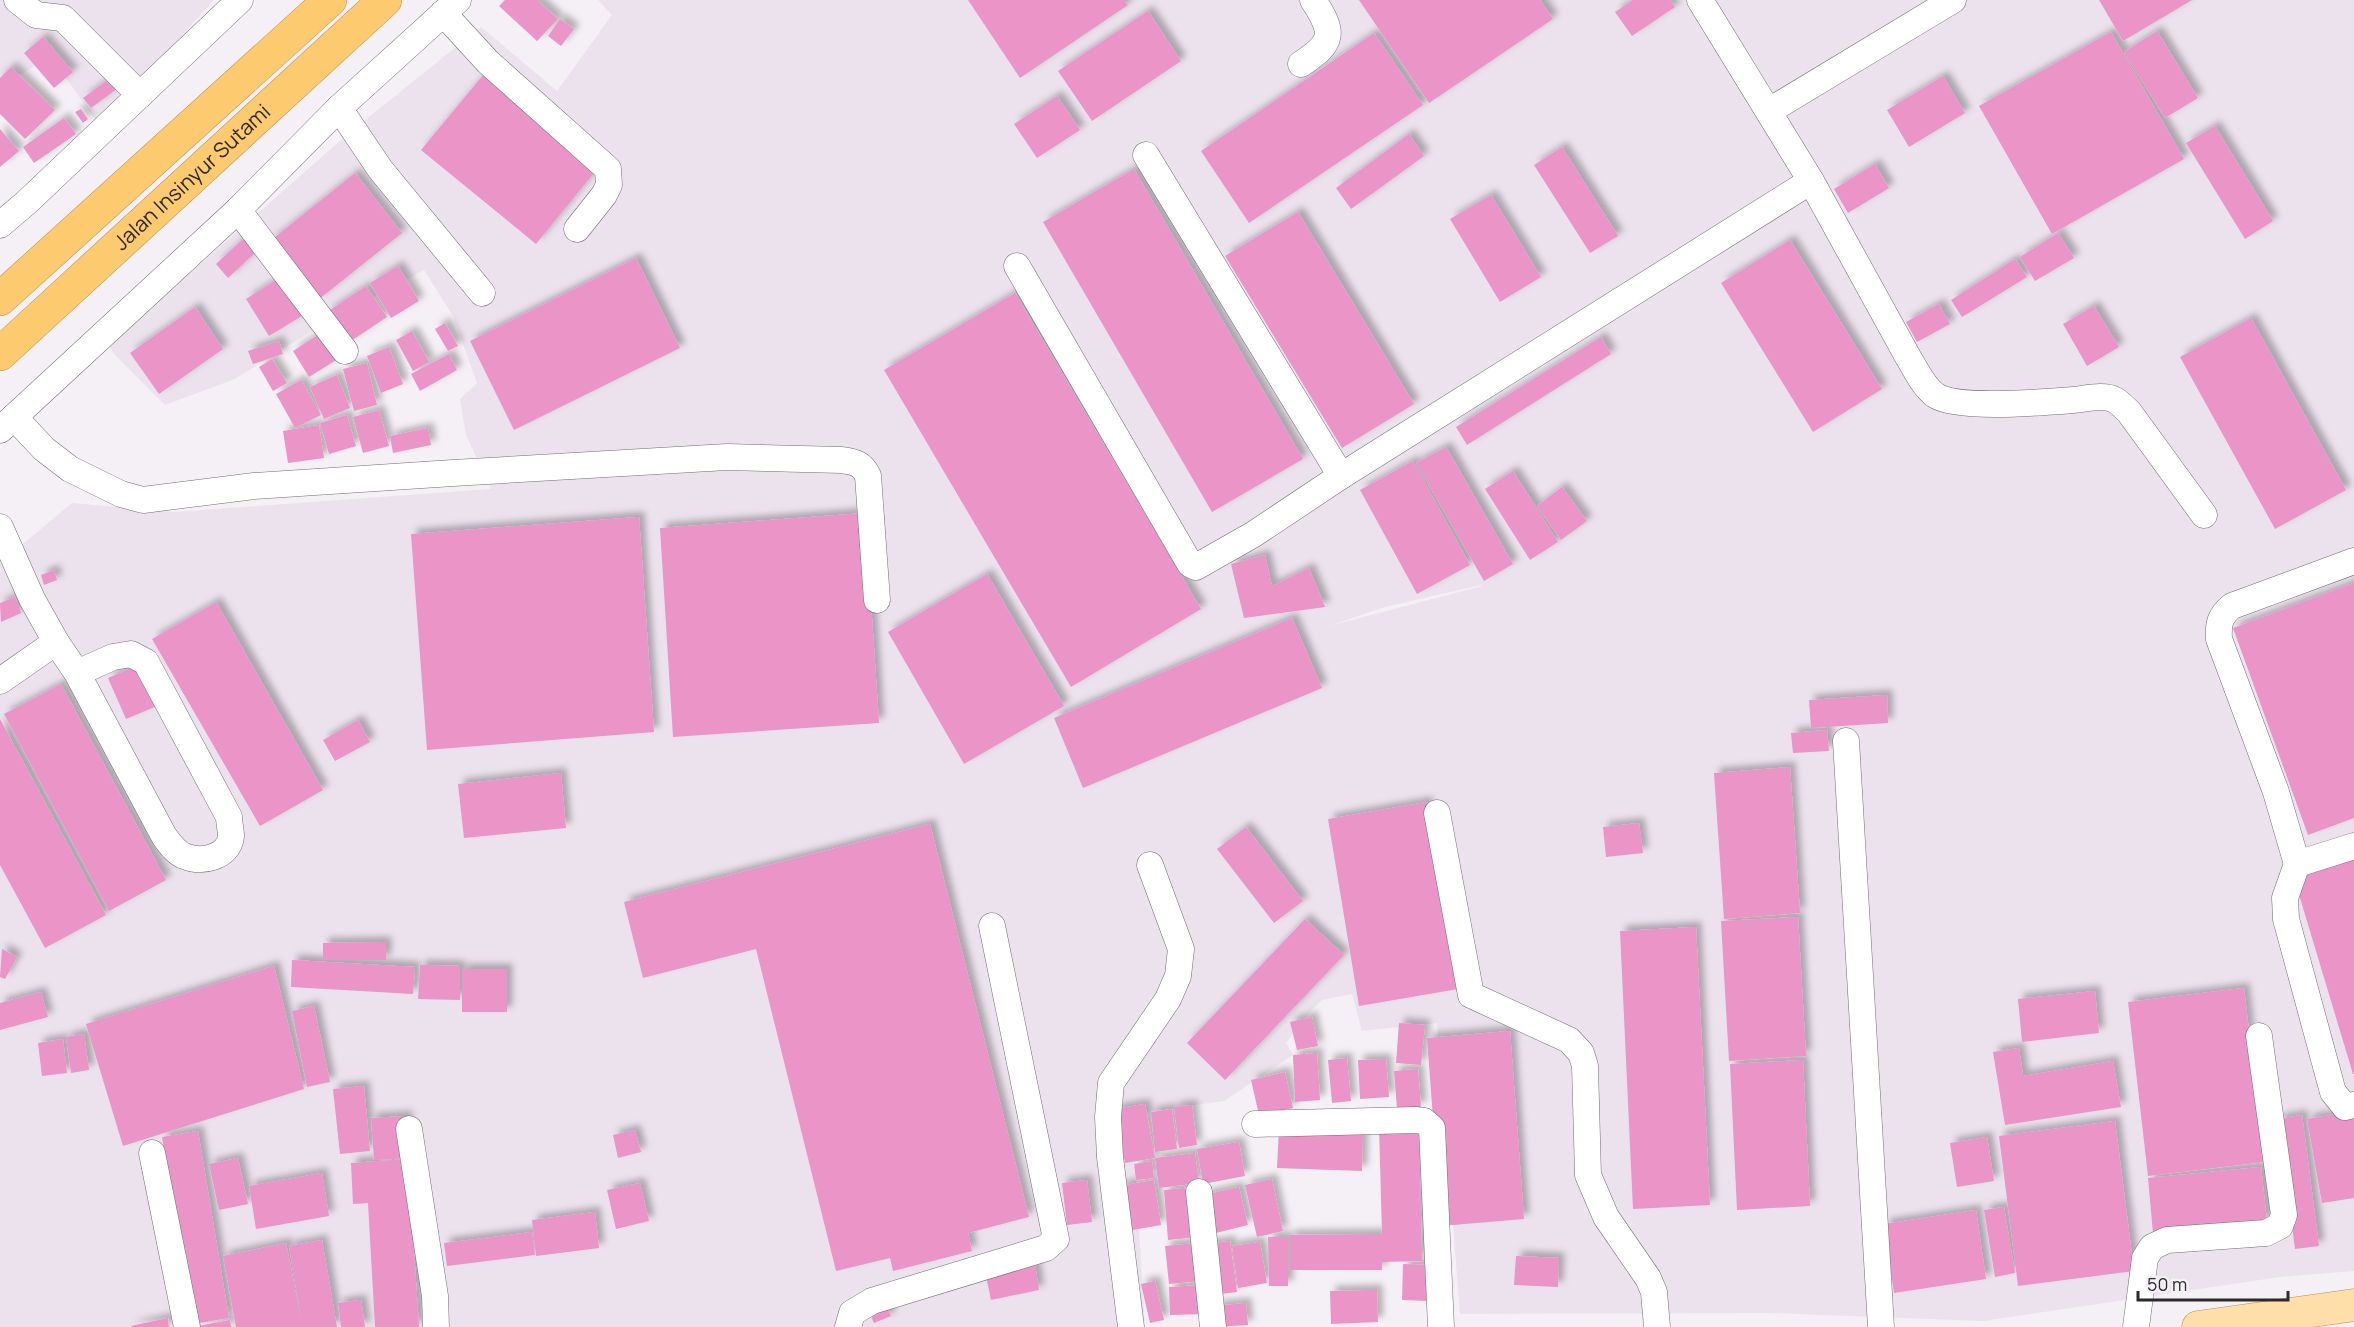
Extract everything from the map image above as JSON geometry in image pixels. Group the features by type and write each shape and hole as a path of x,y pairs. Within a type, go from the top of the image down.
{"highway":[{"name":"Jalan Insinyur Sutami","path":"0,299 330,0"},
{"name":"Jalan Insinyur Sutami","path":"0,354 385,0"}],"main road":[{"path":"2198,1327 2354,1305"}],"street":[{"path":"17,0 36,15 63,18 140,95"},
{"path":"0,225 240,0"},
{"path":"1301,64 1320,52 1328,39 1327,22 1313,0"},
{"path":"1700,0 1811,181 1925,385 1945,400 1959,402 2022,404 2094,398 2114,399 2129,412 2204,515"},
{"path":"1768,111 1953,0"},
{"path":"577,229 604,195 609,185 608,169 489,62 451,7 339,108 238,210 7,424 81,475 121,494 142,500 254,486 727,457 842,460 858,463 868,476 877,600"},
{"path":"339,108 380,169 482,293"},
{"path":"1146,155 1341,476"},
{"path":"1017,266 1190,564 1197,567 1254,534 1341,476 1811,181"},
{"path":"238,210 345,351"},
{"path":"2,530 32,599 56,642 77,673 164,836 175,850 186,857 204,860 224,852 231,838 229,817 146,662 131,654 113,657 77,673"},
{"path":"2354,561 2232,606 2219,620 2219,639 2276,792 2297,864 2285,898 2286,919 2333,1092 2345,1107 2354,1105"},
{"path":"0,681 56,642"},
{"path":"1846,741 1881,1327"},
{"path":"1437,813 1471,995 1569,1040 1581,1053 1585,1066 1588,1175 1606,1217 1648,1278 1654,1292 1657,1327"},
{"path":"2297,864 2354,846"},
{"path":"1131,1327 1110,1157 1108,1117 1111,1083 1168,999 1178,976 1181,949 1150,864"},
{"path":"848,1327 852,1313 872,1301 1046,1248 1056,1239 992,926"},
{"path":"2136,1327 2145,1258 2152,1247 2167,1240 2266,1233 2280,1226 2284,1215 2259,1036"},
{"path":"1255,1125 1415,1120 1429,1124 1432,1128 1442,1327"},
{"path":"409,1129 435,1296 436,1327"},
{"path":"152,1154 187,1327"},
{"path":"1199,1191 1213,1327"}],"shaded area":[{"path":"0,0 214,0 100,126 59,68 35,66 0,86"},
{"path":"598,0 2354,0 2354,1271 2280,1277 1983,1321 1769,1313 1460,1314 1437,1023 1362,1031 1352,994 1322,1000 1286,1043 1293,1055 1224,1101 1126,1115 1136,1180 1145,1327 0,1327 0,563 72,503 174,512 491,489 466,435 460,399 477,383 453,316 424,270 318,327 235,379 165,405 108,345 349,133 481,27 557,91 612,15","holes":["1482,586 1329,626 1385,607"]}],"building":[{"path":"505,0 537,0 558,19 537,41 499,6"},
{"path":"968,0 1124,0 1128,5 1020,78"},
{"path":"1359,0 1540,0 1553,19 1429,103"},
{"path":"1633,0 1670,0 1675,7 1632,36 1615,12"},
{"path":"2099,0 2192,0 2123,41"},
{"path":"1148,11 1181,61 1092,121 1058,71"},
{"path":"560,19 574,29 561,46 548,36"},
{"path":"2157,31 2198,98 2165,118 2124,52"},
{"path":"2111,32 2184,159 2052,234 1979,106"},
{"path":"1374,33 1423,105 1249,223 1201,151"},
{"path":"43,37 73,72 54,88 24,53"},
{"path":"11,67 55,110 25,139 0,114 0,78"},
{"path":"484,74 598,168 536,244 421,150"},
{"path":"113,76 121,86 91,108 83,98"},
{"path":"1943,76 1965,113 1909,147 1887,110"},
{"path":"1057,96 1080,130 1037,158 1014,124"},
{"path":"81,109 88,119 83,123 75,112"},
{"path":"64,118 76,134 34,163 23,147"},
{"path":"2215,126 2273,221 2245,239 2186,143"},
{"path":"0,129 19,151 0,167"},
{"path":"1409,134 1424,156 1351,209 1336,188"},
{"path":"1562,147 1618,236 1590,253 1534,165"},
{"path":"1875,164 1889,188 1848,213 1834,189"},
{"path":"1134,169 1303,459 1212,512 1043,222"},
{"path":"355,173 402,233 318,300 270,241"},
{"path":"1491,195 1541,277 1500,302 1450,219"},
{"path":"1298,212 1414,404 1342,448 1225,256"},
{"path":"2058,233 2074,258 2035,281 2020,257"},
{"path":"243,239 255,253 228,278 216,264"},
{"path":"1790,240 1882,389 1813,432 1721,283"},
{"path":"636,258 680,348 514,430 470,341"},
{"path":"2015,259 2027,277 1962,317 1951,300"},
{"path":"398,266 419,301 391,318 370,283"},
{"path":"281,277 305,314 269,336 246,299"},
{"path":"366,286 387,317 348,343 327,312"},
{"path":"1015,293 1201,609 1071,687 884,370"},
{"path":"1939,304 1950,324 1917,342 1906,322"},
{"path":"2094,306 2119,347 2087,366 2063,324"},
{"path":"195,307 223,349 159,394 130,353"},
{"path":"2251,318 2346,490 2275,529 2180,357"},
{"path":"445,323 458,346 448,351 435,329"},
{"path":"324,331 341,357 309,377 293,351"},
{"path":"412,331 429,362 413,371 396,340"},
{"path":"1601,337 1611,354 1467,445 1456,427"},
{"path":"279,341 283,354 253,364 248,351"},
{"path":"389,347 403,384 381,393 367,356"},
{"path":"449,354 457,370 420,391 411,374"},
{"path":"272,359 287,383 273,391 259,367"},
{"path":"367,363 377,405 354,411 343,369"},
{"path":"337,375 350,408 324,419 310,387"},
{"path":"301,380 321,415 295,428 276,394"},
{"path":"379,410 389,446 363,453 353,417"},
{"path":"347,415 356,446 329,454 320,423"},
{"path":"319,425 324,458 288,463 283,431"},
{"path":"428,428 431,445 393,453 390,436"},
{"path":"1446,447 1513,564 1484,581 1416,463"},
{"path":"1413,461 1470,565 1417,594 1360,490"},
{"path":"1513,471 1558,542 1530,560 1485,489"},
{"path":"1562,487 1587,521 1561,540 1537,506"},
{"path":"865,513 879,723 673,737 660,528"},
{"path":"639,517 654,732 427,750 411,534"},
{"path":"1265,555 1272,586 1309,568 1325,607 1244,618 1231,564"},
{"path":"54,570 57,580 44,585 41,575"},
{"path":"987,574 1064,706 964,764 888,632"},
{"path":"2354,583 2354,818 2308,835 2233,628"},
{"path":"15,597 21,613 1,622 0,603"},
{"path":"216,602 323,790 260,826 152,639"},
{"path":"1292,618 1322,688 1083,788 1054,718"},
{"path":"139,665 157,706 126,719 108,678"},
{"path":"61,684 166,880 109,911 4,714"},
{"path":"1887,695 1888,723 1811,728 1809,700"},
{"path":"0,719 106,915 45,948 0,865"},
{"path":"358,720 370,742 335,761 323,740"},
{"path":"1827,730 1829,751 1793,753 1791,733"},
{"path":"1790,767 1800,913 1724,919 1714,773"},
{"path":"561,773 566,828 464,838 458,784"},
{"path":"1427,802 1458,989 1359,1006 1328,819"},
{"path":"1639,823 1643,853 1606,857 1603,827"},
{"path":"930,824 1029,1217 968,1233 972,1251 893,1271 890,1258 836,1271 756,949 643,978 624,902"},
{"path":"1246,827 1303,901 1274,923 1217,849"},
{"path":"2354,859 2354,1074 2353,1074 2294,878"},
{"path":"1798,917 1806,1056 1729,1061 1721,921"},
{"path":"1305,919 1344,955 1225,1080 1187,1043"},
{"path":"1696,927 1710,1205 1633,1209 1620,931"},
{"path":"386,942 386,960 323,960 323,943"},
{"path":"2,949 17,957 5,979 0,977"},
{"path":"292,960 415,967 413,994 291,987"},
{"path":"420,965 460,966 460,1000 418,999"},
{"path":"274,966 304,1089 123,1146 86,1024"},
{"path":"462,969 507,969 507,1012 462,1012"},
{"path":"2244,988 2264,1162 2148,1176 2128,1002"},
{"path":"2095,991 2099,1033 2022,1042 2018,999"},
{"path":"41,992 48,1017 0,1030 0,1003"},
{"path":"314,1006 330,1082 307,1087 292,1011"},
{"path":"1312,1017 1318,1046 1297,1050 1290,1022"},
{"path":"1399,1023 1425,1025 1421,1065 1396,1063"},
{"path":"1510,1031 1524,1219 1441,1226 1427,1038"},
{"path":"84,1034 89,1070 71,1073 66,1037"},
{"path":"63,1039 67,1073 42,1076 38,1043"},
{"path":"2019,1048 2023,1076 2113,1061 2121,1107 2005,1125 1993,1052"},
{"path":"1317,1053 1320,1100 1295,1102 1293,1055"},
{"path":"1347,1058 1351,1101 1332,1103 1328,1060"},
{"path":"1386,1059 1389,1097 1360,1099 1358,1060"},
{"path":"1803,1060 1810,1206 1737,1210 1730,1064"},
{"path":"1418,1069 1421,1107 1397,1109 1394,1071"},
{"path":"1285,1072 1293,1108 1259,1115 1251,1080"},
{"path":"364,1086 370,1151 340,1154 333,1089"},
{"path":"1145,1104 1155,1158 1125,1163 1115,1109"},
{"path":"1192,1105 1197,1145 1179,1148 1174,1107"},
{"path":"1172,1109 1177,1149 1155,1152 1151,1112"},
{"path":"2354,1111 2354,1198 2322,1203 2307,1119"},
{"path":"2302,1115 2319,1246 2295,1249 2278,1119"},
{"path":"407,1116 410,1158 374,1160 371,1118"},
{"path":"2115,1121 2134,1271 2018,1286 1999,1136"},
{"path":"1419,1125 1422,1261 1382,1262 1382,1270 1290,1270 1290,1235 1382,1234 1379,1126"},
{"path":"1279,1129 1363,1132 1362,1171 1277,1168"},
{"path":"635,1130 641,1152 618,1158 613,1135"},
{"path":"198,1131 229,1318 193,1324 162,1137"},
{"path":"1987,1137 1994,1181 1957,1187 1950,1143"},
{"path":"1239,1142 1245,1176 1203,1184 1197,1149"},
{"path":"1195,1153 1199,1183 1159,1188 1155,1158"},
{"path":"238,1158 248,1204 219,1210 209,1164"},
{"path":"408,1159 419,1327 375,1327 368,1203 353,1204 351,1163"},
{"path":"1152,1161 1154,1178 1136,1180 1134,1164"},
{"path":"2261,1167 2267,1222 2153,1233 2148,1178"},
{"path":"322,1173 329,1216 256,1229 249,1186"},
{"path":"1272,1179 1283,1231 1257,1237 1245,1185"},
{"path":"1087,1180 1092,1222 1067,1225 1062,1183"},
{"path":"1154,1180 1161,1225 1127,1231 1120,1186"},
{"path":"640,1183 649,1221 616,1229 607,1190"},
{"path":"1194,1187 1198,1237 1168,1240 1164,1190"},
{"path":"1239,1187 1248,1225 1212,1234 1204,1195"},
{"path":"2004,1207 2015,1273 1995,1277 1984,1210"},
{"path":"1976,1210 1986,1279 1894,1293 1884,1224"},
{"path":"595,1212 599,1248 536,1256 532,1220"},
{"path":"532,1232 535,1255 447,1266 444,1243"},
{"path":"1268,1237 1288,1237 1288,1286 1269,1286"},
{"path":"322,1240 337,1327 236,1327 223,1256 286,1243 302,1324 289,1246"},
{"path":"1230,1241 1237,1292 1213,1295 1207,1244"},
{"path":"1260,1242 1267,1283 1238,1288 1232,1246"},
{"path":"1197,1243 1200,1281 1169,1284 1165,1246"},
{"path":"1516,1256 1559,1258 1558,1287 1514,1285"},
{"path":"1403,1264 1429,1265 1428,1301 1402,1300"},
{"path":"1035,1265 1039,1290 991,1300 986,1276"},
{"path":"1155,1281 1164,1320 1150,1323 1141,1284"},
{"path":"1203,1285 1205,1314 1170,1315 1169,1287"},
{"path":"1377,1290 1378,1322 1331,1324 1330,1291"},
{"path":"361,1300 365,1327 341,1327 338,1303"},
{"path":"885,1301 891,1316 874,1323 868,1309"},
{"path":"1246,1303 1248,1325 1217,1327 1215,1306"},
{"path":"168,1318 169,1327 131,1327 131,1326"},
{"path":"230,1320 231,1327 198,1327 198,1326"}]}
